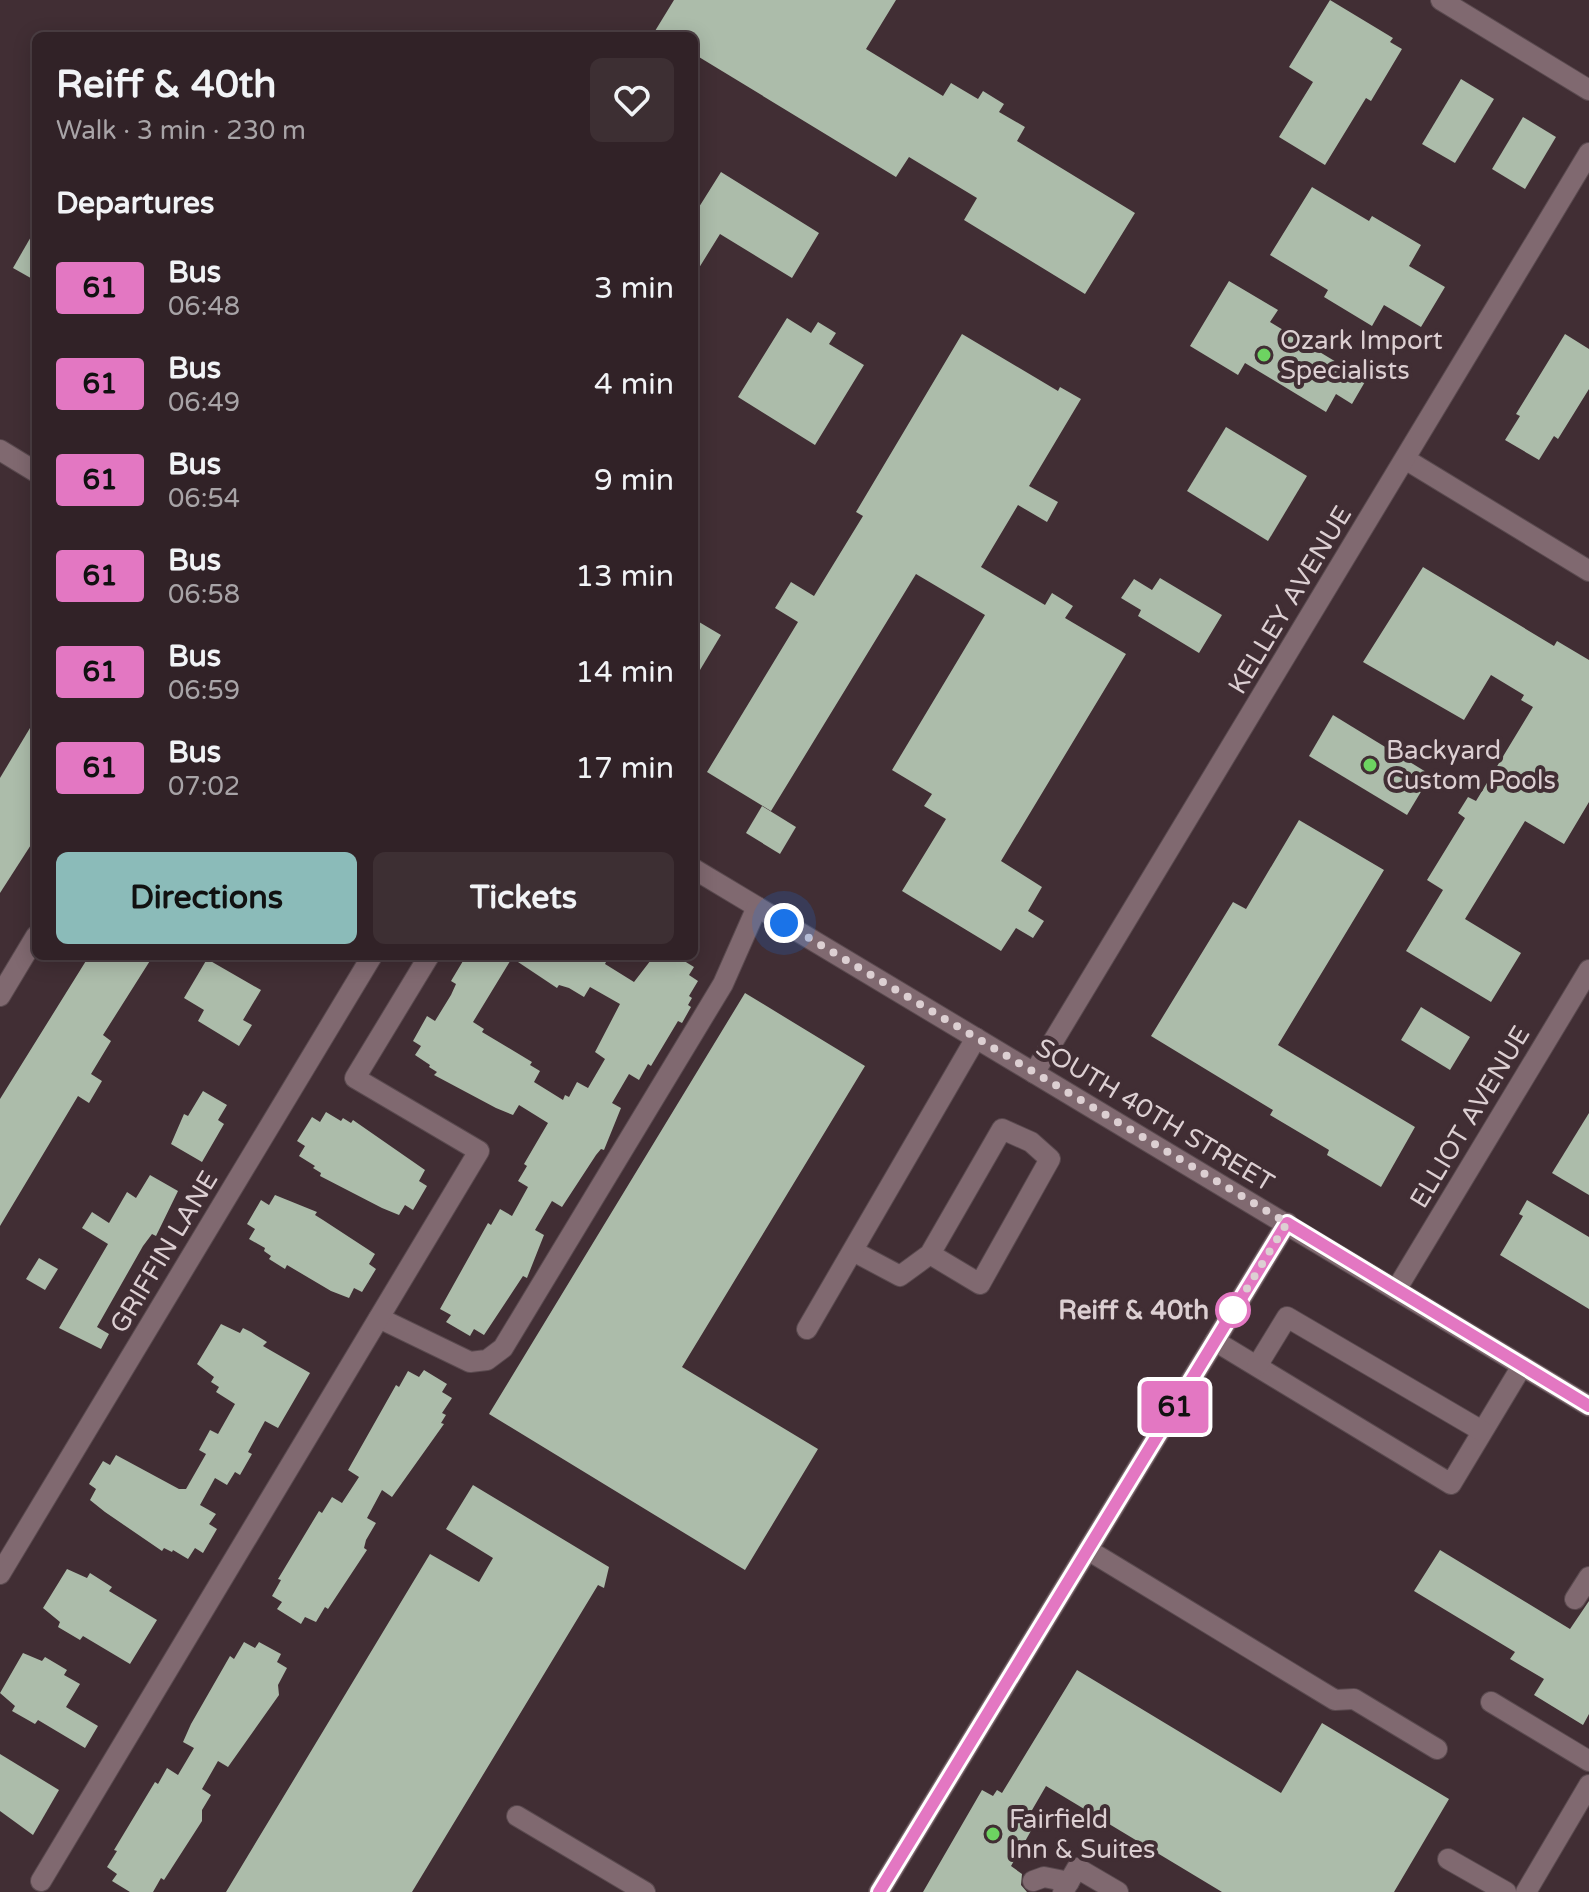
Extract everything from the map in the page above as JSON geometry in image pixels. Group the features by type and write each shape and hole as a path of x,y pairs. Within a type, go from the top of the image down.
{"street":[{"path":"1441,0 1589,90"},
{"name":"KELLEY AVENUE","path":"1034,1073 1589,153"},
{"path":"0,450 32,466"},
{"path":"1405,459 1589,571"},
{"name":"SOUTH 40TH STREET","path":"698,871 1589,1406"},
{"path":"379,1318 470,1362 487,1360 503,1348 723,984 757,907"},
{"path":"0,996 32,943"},
{"name":"GRIFFIN LANE","path":"0,1574 370,960"},
{"path":"41,1881 479,1151 355,1078 427,960"},
{"name":"ELLIOT AVENUE","path":"1396,1290 1589,970"},
{"path":"807,1329 976,1038"},
{"path":"853,1251 900,1276 930,1254 1002,1129 1031,1142 1050,1159 980,1284 930,1254"},
{"path":"879,1892 1287,1223"},
{"path":"1257,1366 1287,1317 1482,1431"},
{"path":"1215,1341 1451,1484 1522,1366"},
{"path":"1088,1550 1335,1700 1354,1699 1437,1749"},
{"path":"1575,1599 1589,1577"},
{"path":"1491,1702 1589,1761"},
{"path":"1526,1892 1589,1785"},
{"path":"517,1816 645,1892"},
{"path":"1448,1859 1506,1892"},
{"path":"1033,1881 1044,1877 1066,1887 1077,1868 1118,1892"}],"building":[{"path":"674,0 896,0 866,49 943,96 951,83 978,99 983,91 1004,104 999,112 1025,127 1017,141 1135,213 1085,294 964,220 977,198 909,157 896,177 698,56 698,32 655,31"},
{"path":"1330,0 1393,38 1390,42 1402,49 1371,101 1366,98 1325,165 1279,137 1313,82 1289,67"},
{"path":"1461,79 1494,99 1455,163 1422,144"},
{"path":"1523,117 1556,137 1525,189 1492,169"},
{"path":"721,172 819,233 792,278 720,234 698,270 698,209"},
{"path":"1312,187 1369,221 1372,216 1421,245 1409,266 1445,287 1421,327 1384,305 1372,326 1324,297 1328,290 1270,255"},
{"path":"32,235 32,279 13,268"},
{"name":"Ozark Import Specialists","path":"1229,281 1278,310 1270,322 1366,380 1352,404 1336,394 1326,412 1245,363 1238,375 1190,346"},
{"path":"787,318 811,333 818,322 836,333 829,344 864,365 815,445 738,397"},
{"path":"962,334 1058,391 1060,387 1081,399 1029,486 1058,502 1047,522 1018,505 981,567 1045,605 1052,593 1073,606 1065,618 1126,654 1001,861 1042,887 1028,911 1044,921 1033,938 1016,928 1001,951 902,891 946,819 924,806 932,794 892,770 985,615 916,574 771,811 707,772 798,622 775,608 791,582 814,596 863,516 856,512"},
{"path":"1565,334 1589,349 1589,389 1558,439 1554,436 1539,460 1505,440 1520,416 1516,414"},
{"path":"1226,427 1307,476 1268,541 1187,491"},
{"path":"1423,567 1554,646 1557,641 1589,660 1589,802 1564,844 1525,821 1465,919 1521,953 1491,1002 1406,951 1443,890 1427,880 1465,818 1458,813 1468,797 1476,801 1533,707 1521,700 1524,695 1491,675 1464,720 1363,662"},
{"path":"1160,578 1222,615 1199,653 1138,616 1141,610 1121,598 1134,579 1152,590"},
{"path":"698,621 721,635 698,673"},
{"name":"Backyard Custom Pools","path":"1333,715 1431,775 1407,815 1309,756"},
{"path":"32,725 32,843 0,893 0,778"},
{"path":"762,806 796,827 780,854 746,833"},
{"path":"1299,820 1384,870 1278,1045 1415,1127 1381,1187 1327,1155 1329,1150 1270,1115 1273,1110 1151,1036 1233,902 1246,909"},
{"path":"87,960 150,960 103,1035 111,1041 91,1074 102,1081 89,1103 78,1096 0,1226 0,1099"},
{"path":"206,960 261,990 243,1020 252,1025 239,1046 198,1021 204,1010 184,998"},
{"path":"464,960 511,960 473,1022 484,1029 482,1032 532,1062 530,1065 540,1071 534,1082 563,1100 565,1095 569,1097 577,1082 588,1088 605,1059 595,1052 620,1004 590,987 584,997 569,988 559,985 557,988 515,960 607,960 605,964 634,982 651,960 683,960 694,967 689,975 698,981 689,996 692,998 688,1005 691,1007 682,1023 678,1021 639,1080 629,1074 612,1103 621,1108 604,1150 601,1149 596,1155 562,1207 552,1201 535,1230 544,1235 527,1278 523,1276 484,1335 474,1329 470,1336 446,1322 451,1315 440,1309 488,1223 491,1225 500,1209 512,1216 528,1187 518,1181 527,1166 524,1164 548,1123 519,1105 513,1115 496,1108 434,1075 437,1072 415,1055 421,1046 413,1041 427,1016 435,1021 456,984 451,981"},
{"path":"745,993 865,1066 682,1367 818,1449 745,1570 489,1414"},
{"path":"1421,1007 1470,1037 1450,1070 1401,1040"},
{"path":"203,1091 227,1105 218,1120 224,1124 202,1162 171,1144 184,1114 188,1116"},
{"path":"326,1112 341,1121 343,1118 351,1123 353,1120 425,1170 419,1181 427,1186 413,1210 405,1205 399,1215 382,1208 320,1176 321,1173 313,1168 315,1166 299,1156 305,1146 297,1141 312,1117 320,1122"},
{"path":"1589,1113 1589,1195 1552,1173"},
{"path":"150,1175 178,1191 156,1236 152,1234 143,1246 97,1327 109,1334 101,1349 59,1328 108,1244 82,1228 92,1212 109,1223 127,1192 136,1198"},
{"path":"275,1195 317,1212 315,1215 375,1254 369,1264 376,1269 362,1292 354,1288 349,1298 331,1291 287,1265 285,1269 269,1259 271,1256 264,1251 265,1248 249,1239 255,1229 247,1224 261,1200 269,1205"},
{"path":"1527,1200 1589,1237 1589,1309 1500,1255 1523,1216 1519,1214"},
{"path":"39,1258 58,1269 45,1290 26,1279"},
{"path":"221,1324 240,1333 243,1328 251,1332 267,1342 263,1346 310,1373 278,1428 265,1421 248,1452 252,1454 240,1475 235,1472 227,1485 215,1478 200,1505 216,1514 209,1524 217,1529 203,1553 195,1548 188,1559 173,1550 164,1548 162,1551 105,1512 90,1500 96,1489 89,1484 103,1461 110,1465 116,1455 179,1489 186,1489 206,1454 199,1450 210,1430 218,1434 235,1404 216,1392 219,1387 211,1382 214,1377 197,1364"},
{"path":"424,1370 447,1384 442,1392 452,1398 442,1413 446,1415 441,1423 444,1424 392,1497 382,1490 367,1518 376,1523 366,1540 364,1548 367,1550 328,1609 325,1607 316,1622 305,1617 301,1624 277,1609 282,1602 272,1596 281,1580 278,1579 319,1511 322,1513 332,1497 342,1503 359,1477 348,1470 396,1385 399,1387 408,1371 419,1377"},
{"path":"473,1485 609,1567 604,1588 598,1585 412,1892 226,1892 430,1554 479,1582 493,1558 446,1529"},
{"path":"1440,1550 1570,1629 1589,1601 1589,1714 1583,1725 1534,1695 1544,1679 1510,1659 1515,1652 1414,1591"},
{"path":"67,1569 87,1578 90,1573 112,1587 109,1591 157,1620 130,1664 83,1636 80,1640 58,1627 60,1622 43,1608"},
{"path":"244,1642 255,1648 259,1642 281,1654 277,1662 287,1668 278,1685 279,1695 228,1767 218,1761 202,1789 211,1795 202,1810 202,1821 164,1880 161,1878 153,1892 130,1892 112,1881 117,1874 107,1867 117,1851 114,1850 155,1782 158,1784 167,1768 178,1775 194,1748 183,1742 191,1724 230,1656 234,1659"},
{"path":"23,1653 42,1661 45,1657 67,1670 64,1675 80,1684 66,1707 98,1726 85,1748 38,1720 35,1724 12,1711 15,1706 0,1693"},
{"path":"1077,1670 1281,1793 1322,1723 1449,1799 1394,1892 1222,1892 1046,1786 1028,1817 1036,1822 1011,1866 1022,1874 1021,1885 1027,1892 923,1892 982,1790 993,1796 997,1790 1002,1793"},
{"path":"0,1754 59,1790 33,1835 0,1811"}],"bus line":[{"name":"61","path":"879,1892 1287,1223 1589,1406"}],"place":[{"name":"Ozark Import Specialists","path":"1264,355"},
{"name":"Backyard Custom Pools","path":"1370,765"},
{"name":"Reiff & 40th","path":"1233,1310"},
{"name":"Fairfield Inn & Suites","path":"993,1834"}],"route":[{"path":"784,923 1287,1223 1229,1318 1233,1310"}]}
